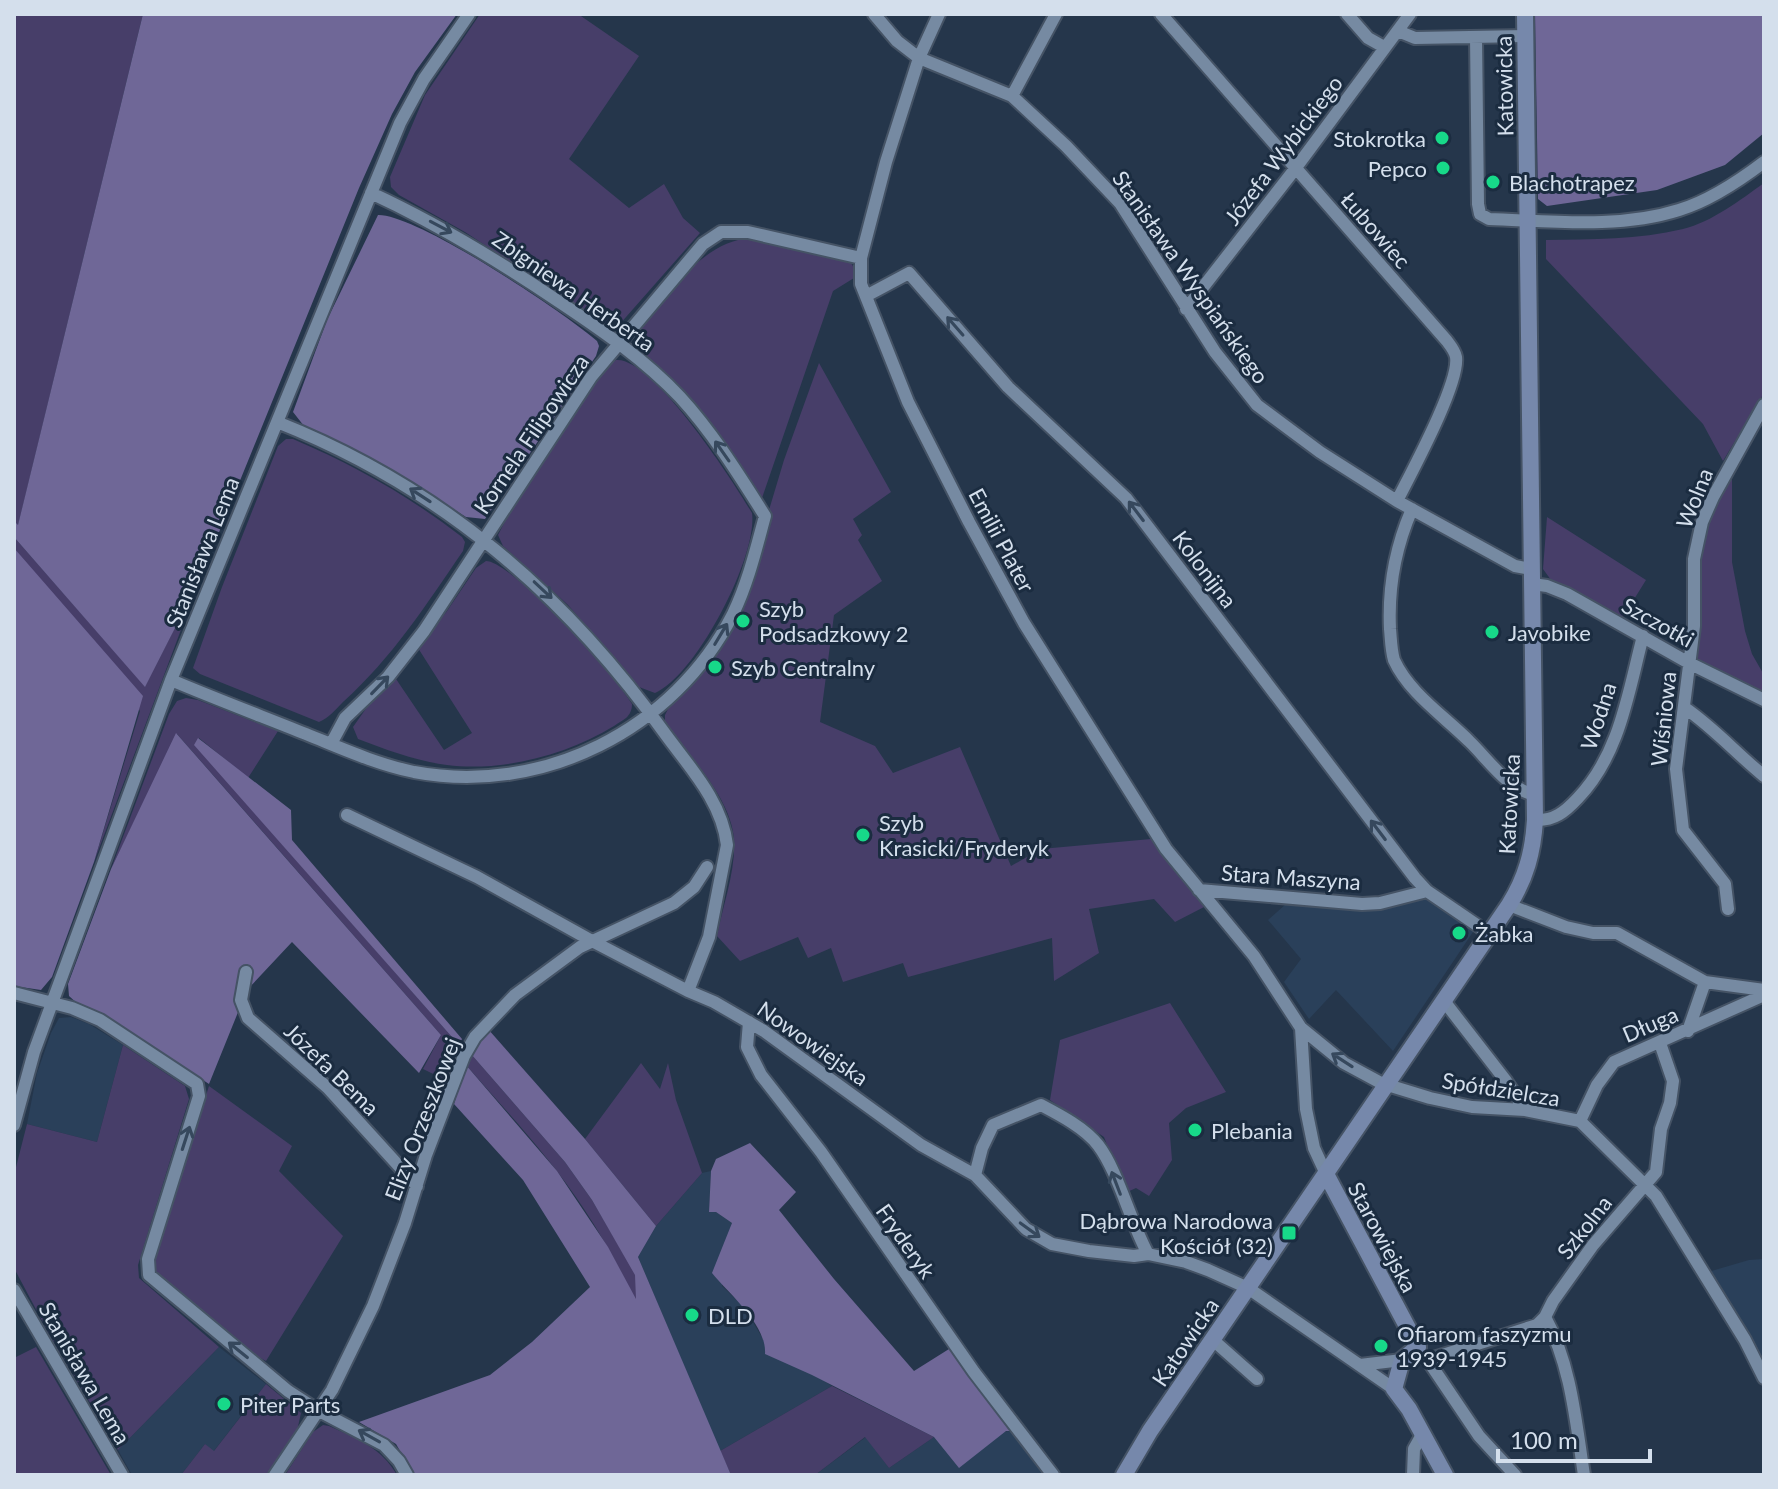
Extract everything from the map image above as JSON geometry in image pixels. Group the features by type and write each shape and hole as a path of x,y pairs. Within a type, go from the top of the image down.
{"street":[{"name":"Stanisława Lema","path":"14,1125 29,1067 171,680 409,104 469,14"},
{"name":"Stanisława Wyspiańskiego","path":"874,14 897,41 919,58 1012,96 1066,146 1120,203 1215,352 1257,405 1320,452 1397,501 1532,576"},
{"name":"Emilii Plater","path":"939,14 919,58 886,162 861,258 861,284 908,402 1024,623 1150,824 1254,956 1301,1028 1344,1063 1387,1084"},
{"path":"1012,96 1056,14"},
{"name":"Łubowiec","path":"1161,14 1456,355 1454,371 1437,419 1397,501"},
{"path":"1347,14 1368,38 1384,47"},
{"name":"Józefa Wybickiego","path":"1186,309 1410,14"},
{"name":"Katowicka","path":"1124,1475 1150,1431 1490,934 1509,905 1528,865 1533,844 1535,795 1525,14"},
{"path":"1398,31 1415,38 1525,36"},
{"path":"1476,37 1480,214 1489,219 1612,221 1645,218 1680,210 1717,193 1764,162"},
{"name":"Zbigniewa Herberta","path":"171,680 373,761 414,772 457,776 498,775 539,768 579,755 617,737 651,713 688,679 726,626 747,578 765,516 698,417 659,377 618,342 476,247 371,193"},
{"name":"Kornela Filipowicza","path":"331,744 345,718 388,677 415,644 580,392 618,342 703,244 721,232 748,232 861,258"},
{"name":"Kolonijna","path":"866,296 909,273 1008,387 1126,498 1415,878 1427,891 1490,934"},
{"name":"Wolna","path":"1689,663 1694,626 1694,559 1702,522 1764,405"},
{"path":"277,422 381,471 484,540 564,610 611,662 709,793 725,831 725,861 705,950 688,991"},
{"path":"1412,509 1400,542 1391,586 1389,612 1394,658 1417,691 1446,723 1468,739 1507,779 1526,793 1535,795"},
{"name":"Szczotki","path":"1532,576 1689,663 1764,700"},
{"name":"Wodna","path":"1535,820 1551,819 1561,814 1602,768 1617,734 1643,636"},
{"name":"Wiśniowa","path":"1689,663 1676,769 1683,830 1725,884 1728,909"},
{"path":"1685,708 1764,776"},
{"name":"Nowowiejska","path":"347,815 477,877 749,1022 921,1145 975,1175 1026,1229 1052,1244 1134,1256 1148,1254 1186,1262 1248,1288 1394,1389"},
{"name":"Elizy Orzeszkowej","path":"275,1475 332,1390 373,1306 426,1155 475,1037 515,995 580,947 674,903 694,887 707,867"},
{"name":"Stara Maszyna","path":"1199,890 1362,904 1380,903 1427,891"},
{"path":"1509,905 1566,927 1593,933 1617,933 1705,982 1764,993"},
{"name":"Józefa Bema","path":"246,972 241,1000 248,1018 328,1088 417,1186"},
{"path":"1688,1031 1705,982"},
{"path":"1720,986 1728,997 1727,1011"},
{"path":"14,993 100,1020 197,1084 199,1096 148,1259 147,1272 155,1282 299,1398 384,1445 407,1475"},
{"name":"Długa","path":"1580,1121 1597,1085 1614,1062 1688,1031 1764,993"},
{"path":"1444,1001 1525,1110"},
{"name":"Fryderyk","path":"749,1022 747,1047 761,1075 821,1152 974,1372 1053,1475"},
{"path":"1301,1028 1308,1120 1314,1148 1326,1174"},
{"name":"Szkolna","path":"1545,1317 1593,1245 1656,1172 1661,1129 1670,1103 1673,1081 1660,1043"},
{"name":"Spółdzielcza","path":"1387,1084 1472,1107 1525,1110 1580,1121 1656,1196 1745,1340 1764,1378"},
{"path":"975,1175 982,1148 993,1125 1041,1105 1096,1142 1106,1156 1135,1232 1148,1254"},
{"name":"Starowiejska","path":"1326,1174 1423,1353 1479,1436 1515,1475"},
{"name":"Stanisława Lema","path":"14,1290 122,1475"},
{"path":"1360,1365 1402,1360 1537,1325 1545,1317 1562,1360 1584,1475"},
{"path":"1213,1340 1257,1379"},
{"path":"1402,1360 1394,1389 1409,1409 1445,1475"},
{"path":"1413,1475 1414,1449 1423,1433"}],"shaded area":[{"path":"14,14 143,14 18,526 14,521"},
{"path":"143,14 457,14 415,72 392,114 200,579 145,687 14,537 14,521 18,525"},
{"path":"480,14 578,14 639,56 569,159 629,208 664,184 683,218 700,233 619,325 603,323 465,232 399,195 391,187 390,177 425,95"},
{"path":"1535,14 1764,14 1764,133 1725,165 1657,190 1547,206 1538,199"},
{"path":"1764,183 1764,393 1723,461 1703,424 1546,259 1546,240 1632,237 1683,229 1715,216"},
{"path":"378,215 424,230 490,267 580,327 599,346 596,356 485,519 466,517 399,475 304,426 293,412 327,320"},
{"path":"750,238 846,259 854,272 854,278 833,291 762,498 634,343 637,332 700,260 715,249"},
{"path":"616,360 631,364 670,398 711,450 752,513 745,557 721,613 688,664 655,693 639,687 568,605 503,546 498,535 516,500 595,382"},
{"path":"819,363 891,492 853,519 862,535 858,540 882,581 834,615 820,722 875,746 893,773 960,747 1011,866 1041,849 1151,839 1204,907 1175,922 1154,899 1089,909 1099,953 1054,981 1052,938 908,977 903,963 843,982 831,948 808,958 798,937 740,961 717,936 733,863 731,824 717,793 665,723 665,715 716,652 749,592 770,528 769,510 784,460"},
{"path":"286,439 316,449 380,482 442,522 465,542 463,551 393,649 332,714 319,722 200,674 193,668 278,446"},
{"path":"1726,478 1732,480 1732,562 1745,631 1752,654 1764,675 1764,695 1693,657 1698,559 1706,520"},
{"path":"1547,517 1646,580 1623,617 1551,580 1543,569"},
{"path":"14,537 145,686 200,579 94,862 140,711 14,548"},
{"path":"14,548 143,696 94,862 52,977 41,990 14,986"},
{"path":"486,561 518,580 586,647 632,704 629,715 596,736 555,753 490,766 435,763 358,739 353,727 394,676 444,750 472,733 418,648 476,568"},
{"path":"186,698 278,731 248,778 199,738 195,745 459,1045 455,1051 450,1082 423,1069 441,1035 177,734 111,869 169,714 177,701"},
{"path":"176,733 441,1035 419,1073 292,942 247,990 209,1084 69,996 68,984 111,869"},
{"path":"198,738 291,810 292,840 462,1039 459,1045 194,745"},
{"path":"1428,895 1475,929 1393,1051 1336,990 1309,1019 1284,982 1301,959 1268,920 1286,904 1359,911 1401,904"},
{"path":"1170,1003 1226,1092 1186,1108 1169,1123 1172,1160 1149,1196 1136,1188 1125,1193 1104,1137 1050,1100 1060,1040"},
{"path":"71,1017 123,1045 97,1142 27,1124 37,1073 51,1033 59,1018"},
{"path":"488,1029 585,1139 656,1226 638,1257 731,1475 414,1475 396,1444 359,1422 490,1375 532,1342 590,1287 523,1180 454,1104 466,1065 557,1171 608,1247 636,1299 635,1275 592,1200 565,1162 471,1054"},
{"path":"123,1045 185,1086 189,1099 138,1265 139,1278 219,1347 118,1450 14,1268 14,1175 27,1124 97,1142"},
{"path":"471,1054 565,1162 592,1200 636,1275 636,1301 605,1243 571,1190 528,1135 466,1065"},
{"path":"641,1063 660,1089 668,1063 676,1100 702,1173 656,1226 585,1139"},
{"path":"209,1086 292,1146 279,1171 343,1236 266,1361 249,1352 156,1275 154,1259"},
{"path":"750,1143 796,1192 779,1210 914,1371 949,1349 1011,1431 1006,1431 959,1468 934,1437 765,1354 764,1343 754,1321 712,1273 732,1223 716,1212 709,1212 711,1171 716,1159"},
{"path":"711,1171 709,1211 732,1223 722,1286 744,1307 766,1344 832,1386 720,1451 638,1257 656,1226 702,1173"},
{"path":"1764,1259 1764,1366 1708,1272 1749,1260"},
{"path":"36,1347 111,1475 14,1475 14,1358"},
{"path":"219,1347 266,1384 213,1452 205,1444 181,1475 132,1475 118,1450"},
{"path":"266,1384 301,1413 297,1431 268,1475 181,1475 205,1444 214,1451"},
{"path":"832,1386 934,1437 889,1468 865,1437 815,1475 731,1475 720,1451"},
{"path":"323,1425 368,1445 384,1458 397,1475 285,1475 313,1432"},
{"path":"1011,1431 1049,1475 815,1475 866,1437 889,1468 934,1437"}],"place":[{"name":"Stokrotka","path":"1442,138"},
{"name":"Pepco","path":"1443,168"},
{"name":"Blachotrapez","path":"1493,182"},
{"name":"Szyb Podsadzkowy 2","path":"743,621"},
{"name":"Javobike","path":"1492,632"},
{"name":"Szyb Centralny","path":"715,667"},
{"name":"Szyb Krasicki/Fryderyk","path":"863,835"},
{"name":"Żabka","path":"1459,933"},
{"name":"Plebania","path":"1195,1130"},
{"name":"Dąbrowa Narodowa Kościół (32)","path":"1289,1233"},
{"name":"DLD","path":"692,1315"},
{"name":"Ofiarom faszyzmu 1939-1945","path":"1381,1346"},
{"name":"Piter Parts","path":"224,1404"}]}
